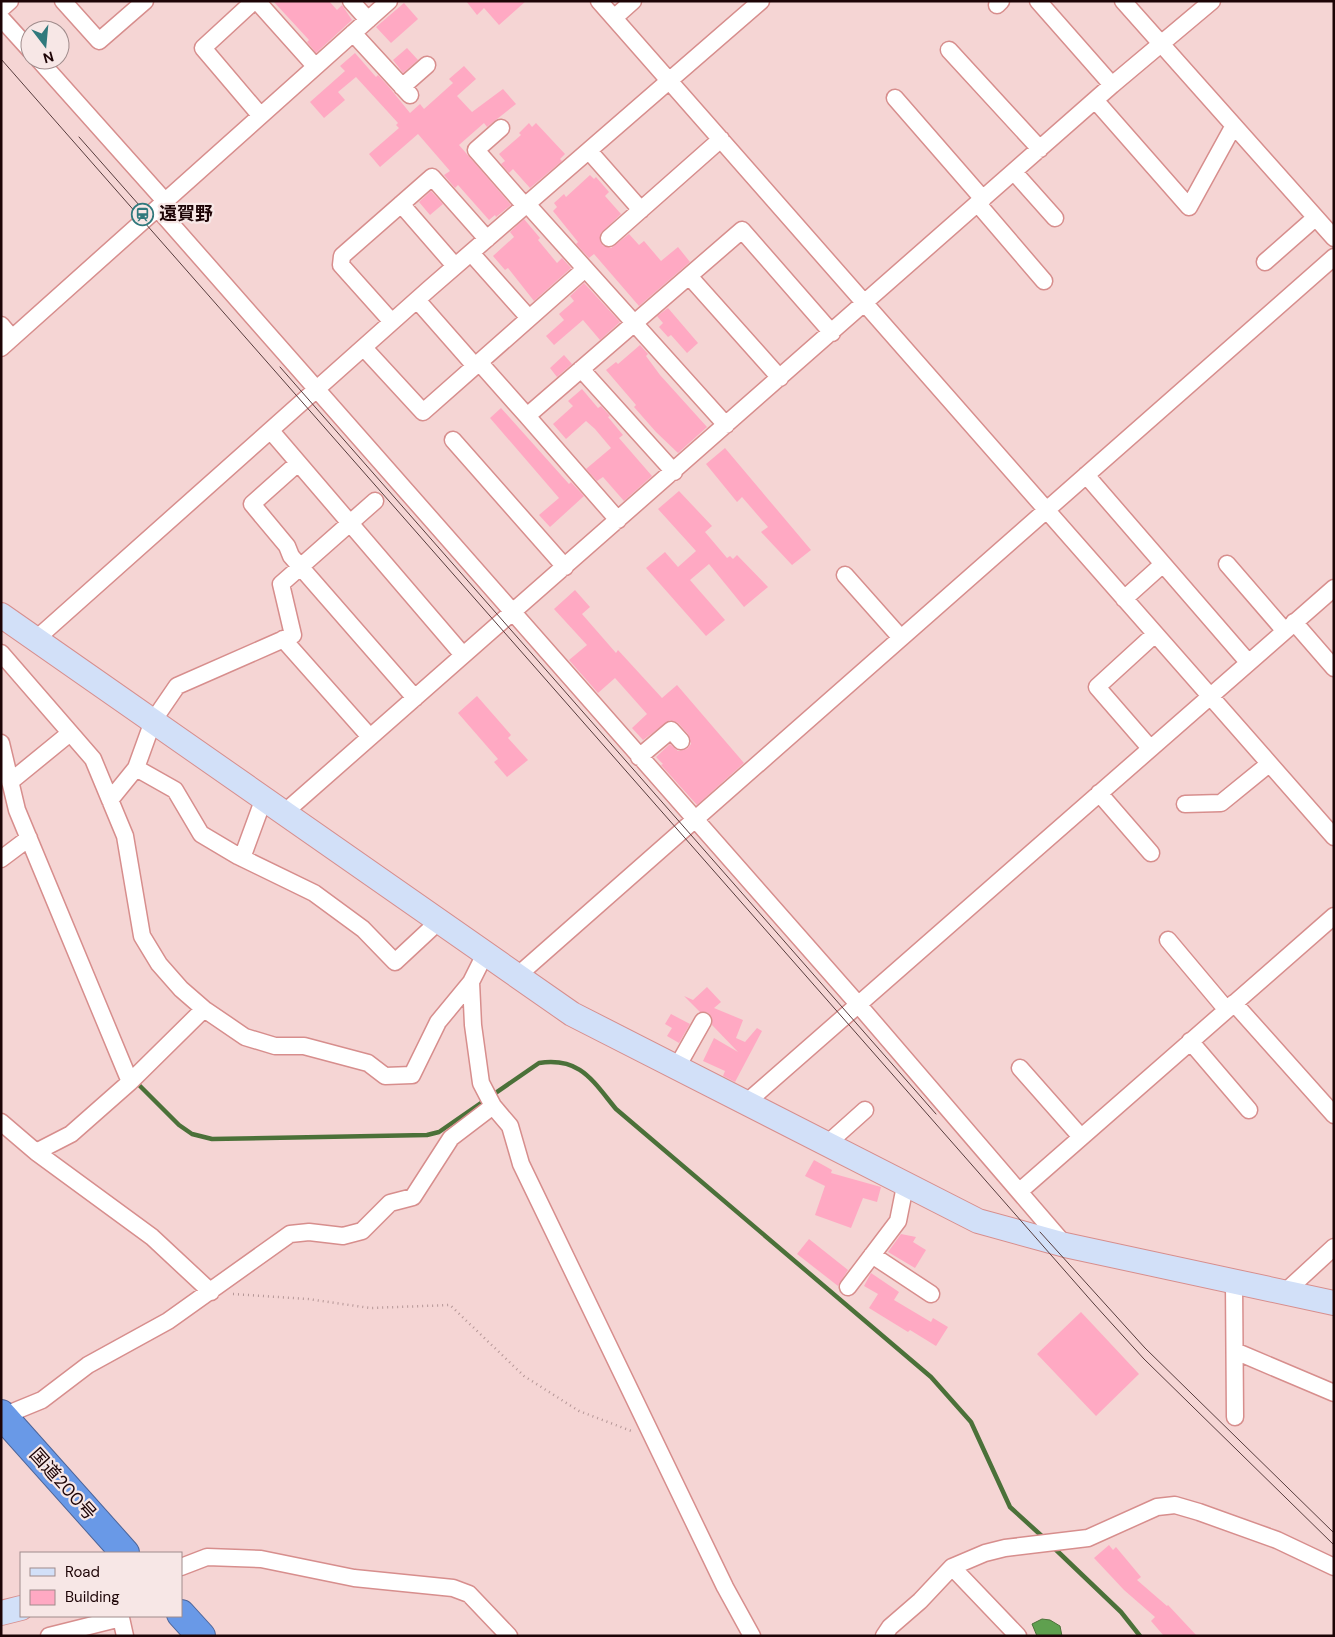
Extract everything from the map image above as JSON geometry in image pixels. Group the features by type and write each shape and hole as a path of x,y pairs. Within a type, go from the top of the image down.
{"highway":[{"name":"国道200号","path":"2,1415 124,1552"},
{"path":"182,1615 201,1636"}],"street":[{"path":"1,9 10,1"},
{"path":"63,1 99,41 145,1"},
{"path":"260,115 203,48 256,1 315,66"},
{"path":"351,1 368,20"},
{"path":"1,325 7,342 389,1"},
{"path":"599,1 1334,837"},
{"path":"614,18 633,1"},
{"path":"35,640 455,266 761,1"},
{"path":"1038,1 1112,85"},
{"path":"1123,1 1166,41 1233,127 1334,238"},
{"path":"285,812 1112,85 1166,41 1203,4"},
{"path":"1,18 20,39"},
{"path":"353,33 406,91 426,65"},
{"path":"949,50 1040,149"},
{"path":"47,70 318,389 512,613 857,1003 1065,1245"},
{"path":"895,98 1044,281"},
{"path":"1095,100 1189,207 1233,127"},
{"path":"501,128 476,150 726,425"},
{"path":"609,238 721,139"},
{"path":"589,151 641,210"},
{"path":"1014,172 1055,218"},
{"path":"392,322 341,265 342,256 432,177 487,238"},
{"path":"401,204 455,266"},
{"path":"1265,262 1315,218"},
{"path":"527,416 742,230 832,333"},
{"path":"471,253 529,318"},
{"path":"516,977 1334,257"},
{"path":"364,348 423,412 585,269"},
{"path":"689,276 780,378"},
{"path":"417,300 527,416 618,520"},
{"path":"581,370 674,472"},
{"path":"271,431 463,655"},
{"path":"453,440 565,567"},
{"path":"298,462 252,504 287,546 291,556 415,698"},
{"path":"1086,475 1248,662"},
{"path":"110,800 136,768 153,721 177,686 293,635 281,584 375,501"},
{"path":"1124,599 1163,564"},
{"path":"1227,564 1334,668"},
{"path":"844,575 901,638"},
{"path":"747,1102 857,1003 1334,588"},
{"path":"1,615 285,812 516,977 572,1014 747,1102 905,1186 978,1221 1065,1245 1234,1283 1334,1303"},
{"path":"1150,748 1097,687 1155,634"},
{"path":"283,639 370,737"},
{"path":"1,654 93,759 125,836 142,936 159,964 181,989 204,1009 245,1037 275,1046 304,1046 368,1063 385,1076 412,1074 438,1022 471,982 485,954"},
{"path":"639,757 671,730 681,741"},
{"path":"10,782 70,733"},
{"path":"1,743 17,810 130,1082"},
{"path":"1185,804 1221,804 1269,764"},
{"path":"136,768 175,790 201,834 242,858 314,893 363,929 395,962 438,922"},
{"path":"1099,793 1151,853"},
{"path":"242,858 264,798"},
{"path":"1,859 29,838"},
{"path":"1020,1191 1334,916"},
{"path":"1168,940 1334,1115"},
{"path":"471,982 473,1025 481,1083 491,1102 510,1126 521,1164 725,1587 752,1636"},
{"path":"36,1152 71,1134 130,1082 204,1009"},
{"path":"677,1067 703,1021"},
{"path":"1190,1042 1249,1110"},
{"path":"1020,1068 1081,1137"},
{"path":"2,1415 42,1400 88,1365 168,1321 211,1292 253,1258 290,1234 309,1232 343,1236 362,1231 390,1203 413,1197 451,1138 491,1102"},
{"path":"827,1144 865,1110"},
{"path":"1,1122 36,1152 152,1237 211,1292"},
{"path":"848,1287 898,1222 905,1186"},
{"path":"1284,1293 1334,1247"},
{"path":"872,1255 931,1294"},
{"path":"1234,1283 1235,1417"},
{"path":"1235,1351 1334,1393"},
{"path":"884,1636 890,1626 920,1601 952,1567 992,1551 1088,1538 1157,1507 1175,1505 1277,1540 1334,1567"},
{"path":"182,1567 208,1557 261,1559 354,1578 453,1588 469,1594 509,1636"},
{"path":"952,1567 1018,1636"},
{"path":"1,1613 20,1608"},
{"path":"49,1636 121,1618 125,1636"}],"path":[{"path":"211,1292 308,1299 370,1308 450,1305 532,1381 579,1411 654,1439"}],"shaded area":[{"path":"1042,1619 1050,1620 1060,1626 1062,1636 1037,1636 1032,1624"}],"building":[{"path":"273,1 329,1 337,10 342,5 352,20 316,53 307,42 309,40"},
{"path":"466,1 526,1 499,25 484,8 477,15"},
{"path":"404,3 418,19 391,43 376,27"},
{"path":"407,48 418,60 403,73 393,60"},
{"path":"355,53 376,77 378,75 389,87 410,113 420,104 424,109 453,83 449,79 464,66 476,79 457,96 472,112 503,89 516,104 487,127 484,123 459,145 511,205 489,220 458,185 455,188 444,175 450,171 418,134 380,167 369,154 399,128 396,125 398,123 356,77 338,92 345,100 324,118 310,102 345,71 340,66"},
{"path":"529,123 532,127 536,123 565,154 560,159 562,161 530,188 513,169 509,173 501,164 505,161 499,154 521,135 519,133"},
{"path":"590,175 594,179 596,177 609,192 605,196 621,214 600,234 602,245 611,248 629,234 639,245 644,241 661,261 678,247 690,262 639,306 594,254 589,258 576,244 578,242 553,211 557,207 554,203 564,194 566,197"},
{"path":"431,191 443,204 430,215 419,202"},
{"path":"524,219 557,263 562,258 571,268 534,301 508,268 505,270 493,256 514,237 510,232"},
{"path":"584,283 620,322 600,340 583,320 554,345 546,336 564,320 559,314 574,301 570,296"},
{"path":"668,308 698,343 687,353 671,335 668,337 659,327 663,323 657,316"},
{"path":"640,345 648,354 646,356 660,375 707,427 678,453 634,407 636,405 606,370 616,362 618,364"},
{"path":"564,355 572,364 557,377 550,368"},
{"path":"582,389 598,408 601,406 610,416 608,417 623,435 619,438 652,476 624,501 603,477 597,481 586,469 611,448 595,429 586,421 566,439 553,424 573,406 568,401"},
{"path":"501,408 569,484 571,482 584,496 550,527 539,515 559,498 490,418"},
{"path":"725,448 811,550 792,565 761,532 768,527 742,497 737,502 706,464"},
{"path":"679,491 712,526 705,532 727,558 730,556 733,559 737,555 768,587 744,607 709,564 690,580 725,620 706,636 646,568 665,552 678,567 696,551 658,509"},
{"path":"575,590 590,607 582,614 616,653 618,650 662,698 677,685 744,763 697,805 656,757 670,744 678,751 687,749 691,744 688,734 678,723 670,720 643,740 632,728 647,714 615,678 598,693 569,660 587,645 554,609"},
{"path":"477,696 511,735 508,738 528,760 507,777 494,762 498,759 458,713"},
{"path":"707,987 721,1002 714,1008 743,1020 736,1038 745,1042 757,1028 762,1031 735,1082 723,1076 725,1071 703,1061 714,1038 738,1052 712,1025 711,1016 707,1012 700,1012 684,996 693,1000"},
{"path":"671,1014 690,1024 679,1043 667,1036 672,1028 665,1024"},
{"path":"814,1160 832,1170 831,1173 881,1187 877,1202 863,1198 851,1228 815,1215 825,1186 805,1176"},
{"path":"901,1234 916,1237 913,1242 926,1250 915,1268 888,1252"},
{"path":"809,1239 848,1270 838,1286 797,1254"},
{"path":"871,1273 899,1292 894,1300 931,1322 933,1318 948,1327 936,1346 910,1330 908,1332 869,1308 878,1294 864,1286"},
{"path":"1081,1312 1139,1374 1096,1416 1037,1354"},
{"path":"1109,1545 1113,1550 1116,1547 1141,1577 1137,1580 1168,1605 1197,1636 1164,1636 1151,1621 1155,1617 1124,1590 1094,1558"}],"waterway":[{"path":"137,1083 179,1125 192,1134 212,1139 427,1135 439,1132 539,1063 553,1062 575,1067 592,1080 616,1109 931,1377 971,1422 1010,1507 1044,1538"},
{"path":"1053,1547 1121,1612 1140,1636"}],"tram line":[{"path":"1,59 1094,1304 1144,1359 1334,1545"},
{"path":"79,137 147,214"},
{"path":"280,367 936,1114"},
{"path":"1040,1232 1145,1348 1334,1533"}],"place":[{"name":"遠賀野","path":"143,214"}]}
